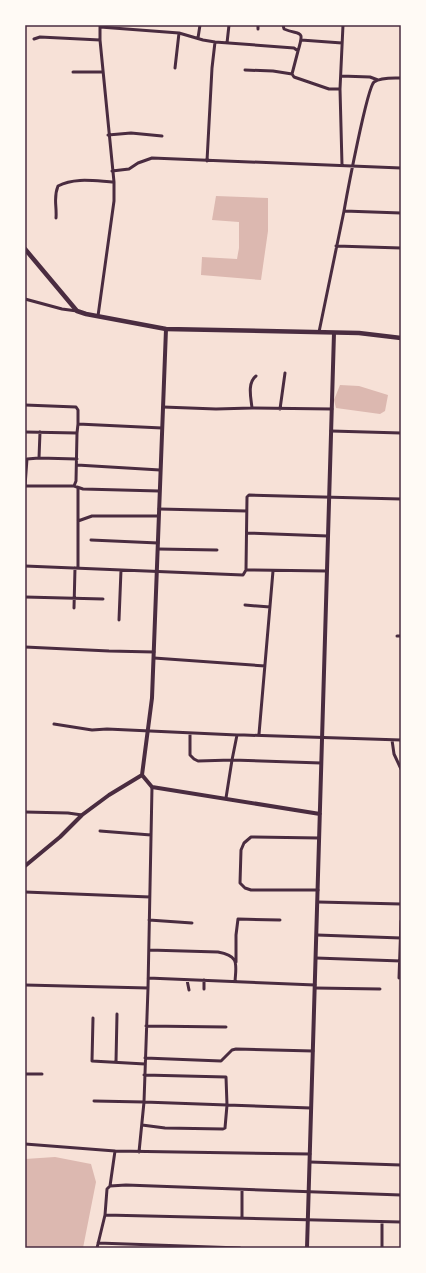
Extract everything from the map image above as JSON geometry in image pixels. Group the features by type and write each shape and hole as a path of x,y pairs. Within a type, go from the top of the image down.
{"main road":[{"path":"25,248 77,311 166,329 359,333 401,338"}],"street":[{"path":"198,38 200,25"},
{"path":"227,42 229,25"},
{"path":"283,25 284,29 287,31 299,33 302,40 292,74"},
{"path":"342,165 340,89 343,25"},
{"path":"98,316 114,200 114,182 108,134 100,26 179,33 215,42 294,48 298,51"},
{"path":"175,68 179,33"},
{"path":"34,39 40,37 100,40"},
{"path":"302,40 342,43"},
{"path":"207,161 212,68 215,42"},
{"path":"245,70 273,71 292,74 294,77 329,89 340,89"},
{"path":"72,72 103,72"},
{"path":"341,76 378,80"},
{"path":"319,332 369,91 371,85 378,80 401,78"},
{"path":"108,134 131,133 162,136"},
{"path":"112,172 129,169 138,163 152,158 401,168"},
{"path":"56,218 57,208 54,194 58,186 64,183 83,180 114,182"},
{"path":"344,211 401,213"},
{"path":"336,246 401,248"},
{"path":"25,299 62,309 77,311"},
{"path":"139,1152 144,1102 150,920 152,787 142,775 148,732 154,658 158,509 166,329"},
{"path":"308,1248 334,333"},
{"path":"280,409 285,373"},
{"path":"252,408 251,384 252,380 256,376"},
{"path":"25,405 76,407 78,410 77,459 74,486"},
{"path":"163,407 216,409 332,409"},
{"path":"78,424 162,428"},
{"path":"331,430 401,433"},
{"path":"25,432 78,433"},
{"path":"39,458 40,432"},
{"path":"77,459 27,459 25,486 74,486 83,489 159,491"},
{"path":"76,465 160,470"},
{"path":"74,608 77,568 78,488"},
{"path":"25,566 243,575 246,570 247,496 252,494 401,499"},
{"path":"158,509 247,511"},
{"path":"78,521 88,516 158,516"},
{"path":"247,533 328,536"},
{"path":"91,540 158,543"},
{"path":"158,549 217,550"},
{"path":"118,620 121,570"},
{"path":"246,570 327,571"},
{"path":"259,734 273,571"},
{"path":"25,597 103,599"},
{"path":"245,605 270,607"},
{"path":"25,647 154,652"},
{"path":"154,658 265,666"},
{"path":"54,724 92,730 107,729 190,734 259,734 322,738 401,740"},
{"path":"190,734 190,755 194,759 198,760 322,762"},
{"path":"226,798 237,735"},
{"path":"392,740 394,754 401,769"},
{"path":"25,866 60,837 82,815 109,795 142,775"},
{"path":"152,787 320,814"},
{"path":"25,812 68,813 82,815"},
{"path":"100,831 151,835"},
{"path":"318,890 251,890 245,888 240,883 242,850 244,842 251,837 319,838"},
{"path":"25,892 150,897"},
{"path":"318,902 401,904"},
{"path":"235,982 236,935 238,919 280,920"},
{"path":"150,920 192,923"},
{"path":"399,978 401,920"},
{"path":"316,935 401,938"},
{"path":"149,950 218,952 228,954 233,957 236,964"},
{"path":"316,958 400,961"},
{"path":"148,978 380,989"},
{"path":"187,980 189,990"},
{"path":"204,980 204,989"},
{"path":"25,985 148,988"},
{"path":"116,1062 117,1014"},
{"path":"93,1018 92,1061 145,1064"},
{"path":"146,1026 226,1027"},
{"path":"145,1058 221,1061 232,1050 236,1049 313,1051"},
{"path":"25,1074 42,1074"},
{"path":"142,1125 166,1128 223,1129 225,1128 228,1105 226,1077 144,1075"},
{"path":"94,1101 312,1108"},
{"path":"25,1144 139,1152 310,1154"},
{"path":"97,1248 105,1215 107,1189 110,1186 114,1151"},
{"path":"310,1162 401,1165"},
{"path":"110,1186 126,1185 401,1195"},
{"path":"242,1190 242,1218"},
{"path":"105,1215 401,1222"},
{"path":"382,1222 382,1248"},
{"path":"98,1243 141,1246 240,1248"}],"shaded area":[{"path":"216,196 268,198 268,231 261,280 201,275 202,257 237,259 239,248 239,222 212,220"},
{"path":"340,385 359,386 388,395 385,411 380,414 336,408 334,400"},
{"path":"55,1157 91,1164 96,1182 83,1248 25,1248 25,1159"}]}
